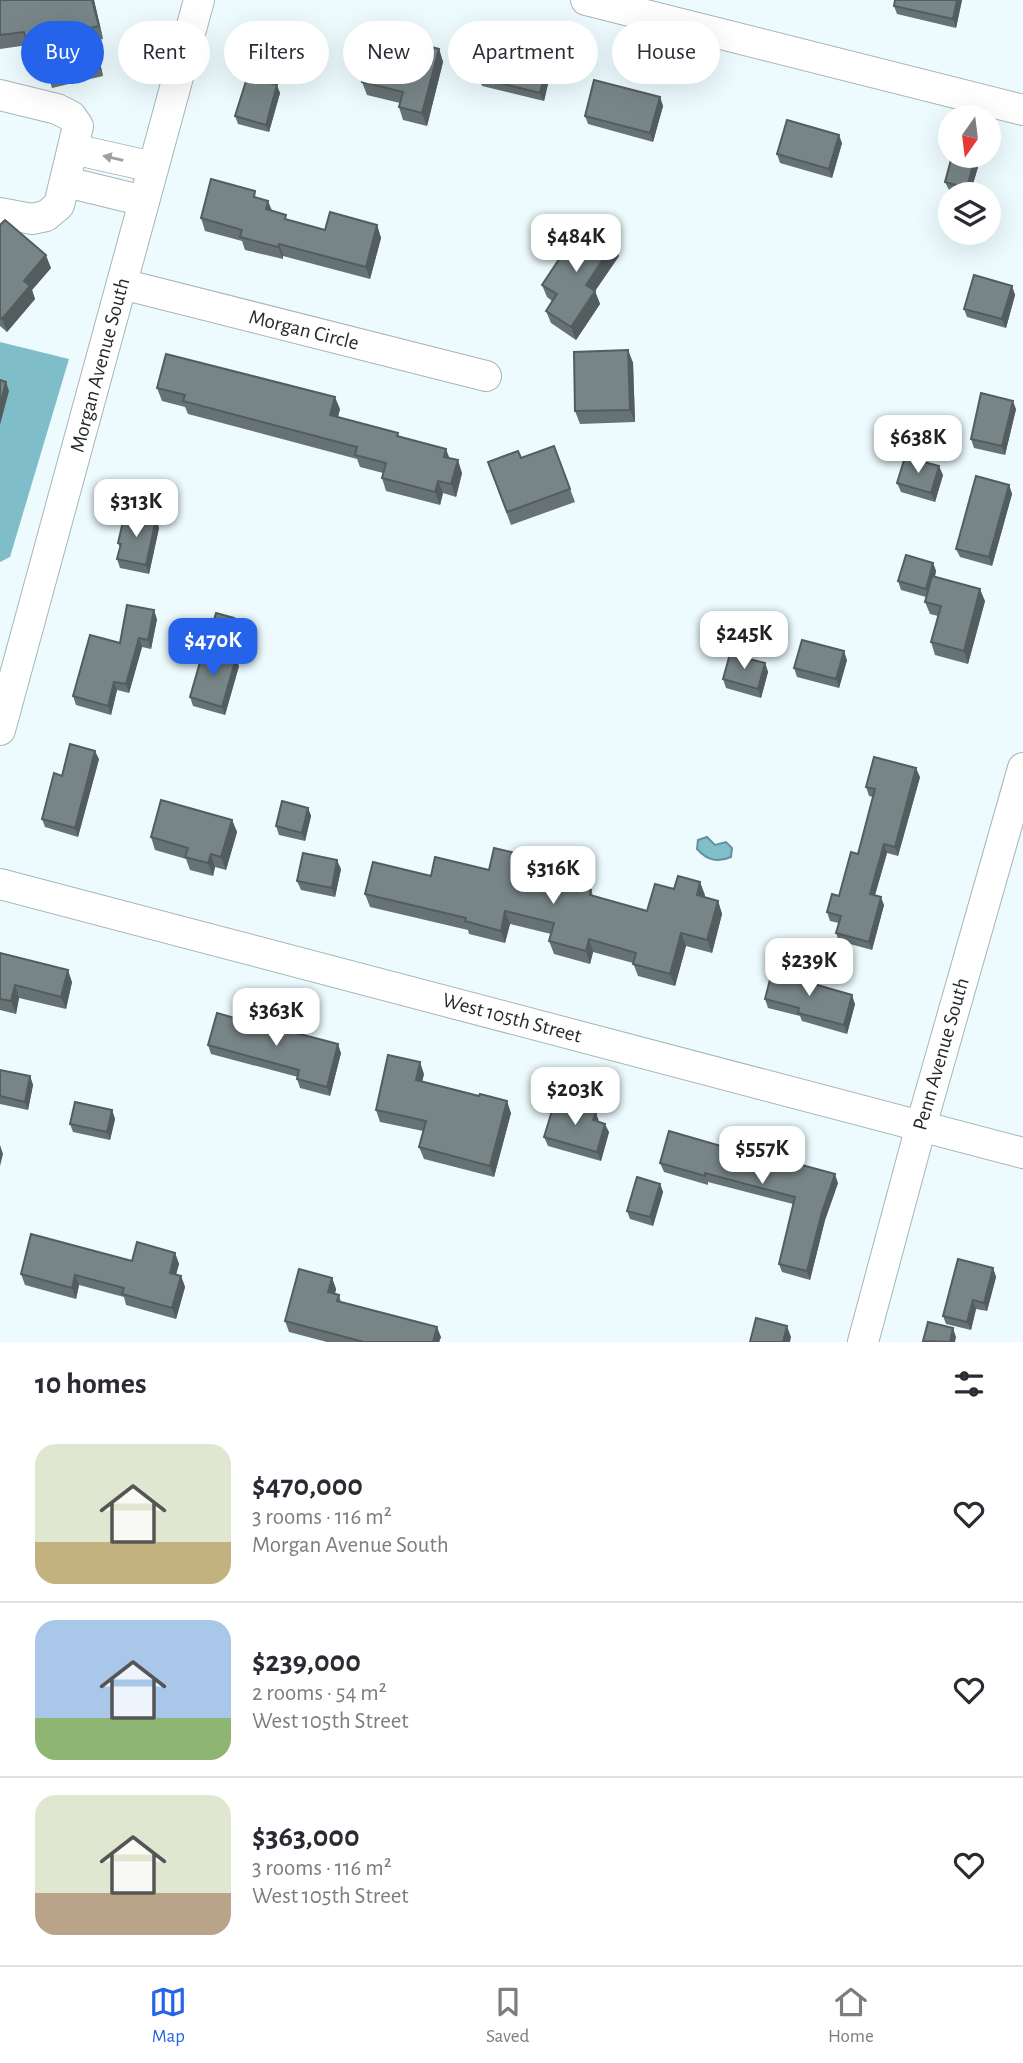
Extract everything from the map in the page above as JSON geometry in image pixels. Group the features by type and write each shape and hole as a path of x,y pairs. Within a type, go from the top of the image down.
{"street":[{"name":"Morgan Avenue South","path":"0,730 199,0"},
{"path":"586,0 1023,110"},
{"path":"0,95 57,109 71,117 78,126 59,205 46,216 32,219 0,213"},
{"path":"73,149 153,167"},
{"path":"66,182 144,201"},
{"name":"Morgan Circle","path":"121,284 486,376"},
{"name":"Penn Avenue South","path":"863,1342 921,1126 1023,768"},
{"name":"West 105th Street","path":"0,884 1023,1153"}],"shaded area":[{"path":"0,342 69,359 10,557 0,562"},
{"path":"707,837 715,845 726,842 732,848 731,857 717,860 701,853 697,849 698,840"}],"building":[{"path":"0,0 92,0 98,21 21,21 21,32 0,35"},
{"path":"895,0 957,0 953,19 894,6"},
{"path":"434,48 439,49 434,68"},
{"path":"598,81 660,97 650,133 585,116 593,84 598,84"},
{"path":"245,84 277,85 266,125 235,116"},
{"path":"370,84 430,84 422,113 399,107 403,92"},
{"path":"503,84 542,84 540,93"},
{"path":"787,120 839,135 829,169 777,154"},
{"path":"949,168 972,168 969,182 945,182"},
{"path":"211,179 255,191 254,197 268,201 266,209 286,215 285,219 325,230 330,212 377,225 366,267 279,244 278,247 240,237 242,230 201,218"},
{"path":"5,220 46,255 24,281 30,286 2,319 0,225"},
{"path":"583,223 614,243 586,285 595,291 571,327 546,311 557,294 542,285"},
{"path":"974,275 1012,286 1002,319 964,309"},
{"path":"628,350 630,410 575,411 574,352"},
{"path":"166,354 335,397 330,415 446,449 444,457 458,460 451,484 438,481 435,492 382,478 386,463 355,455 357,447 183,401 185,395 157,388"},
{"path":"0,380 6,382 0,405"},
{"path":"981,393 1013,401 1002,446 971,439"},
{"path":"554,446 570,489 507,512 488,462 518,451 521,458"},
{"path":"905,457 939,466 931,493 897,483"},
{"path":"976,476 1009,485 989,557 956,549"},
{"path":"125,513 156,519 146,565 117,559"},
{"path":"906,555 933,563 926,589 898,581"},
{"path":"932,576 980,589 964,651 931,642 941,606 925,602"},
{"path":"127,605 154,610 148,640 139,638 126,684 114,682 108,706 73,696 90,635 120,643"},
{"path":"216,613 234,618 227,642 209,637"},
{"path":"802,640 844,651 836,679 794,668"},
{"path":"204,648 236,658 222,707 190,697"},
{"path":"730,654 765,663 758,689 723,679"},
{"path":"70,744 95,751 75,828 42,819 54,773 62,776"},
{"path":"874,757 916,768 895,847 884,844 870,894 881,897 869,942 836,933 841,916 827,912 832,894 839,896 851,852 858,854 875,789 866,787"},
{"path":"161,800 232,820 221,857 211,854 208,863 185,857 188,848 151,837"},
{"path":"282,801 308,808 302,833 276,826"},
{"path":"494,848 519,854 515,871 591,890 590,895 647,911 655,884 674,889 678,876 700,882 697,895 718,901 707,940 681,933 670,974 633,964 636,953 589,939 586,951 549,941 554,923 505,911 501,931 465,921 466,918 365,894 373,862 431,876 435,857 489,870"},
{"path":"303,853 337,860 332,888 297,881"},
{"path":"0,953 68,970 61,997 15,985 11,1001 0,999"},
{"path":"772,972 852,995 844,1025 798,1013 799,1008 765,999"},
{"path":"217,1013 338,1044 327,1087 297,1079 299,1070 208,1045"},
{"path":"388,1055 420,1062 416,1080 507,1101 490,1166 419,1147 426,1121 376,1110"},
{"path":"0,1070 30,1076 25,1102 0,1096"},
{"path":"555,1101 596,1113 593,1120 605,1124 597,1152 544,1137"},
{"path":"75,1102 112,1110 107,1132 70,1124"},
{"path":"669,1131 745,1153 746,1150 835,1174 807,1271 779,1264 795,1197 660,1163"},
{"path":"637,1177 660,1184 650,1217 627,1211"},
{"path":"31,1234 132,1261 137,1242 175,1253 170,1273 181,1276 172,1308 122,1294 124,1288 75,1275 72,1288 21,1274"},
{"path":"958,1259 993,1268 984,1303 973,1300 967,1322 943,1316"},
{"path":"299,1269 332,1278 328,1292 339,1295 337,1301 437,1327 433,1342 364,1342 285,1321"},
{"path":"756,1318 787,1326 783,1342 750,1342"},
{"path":"928,1322 953,1328 950,1342 923,1341"}]}
